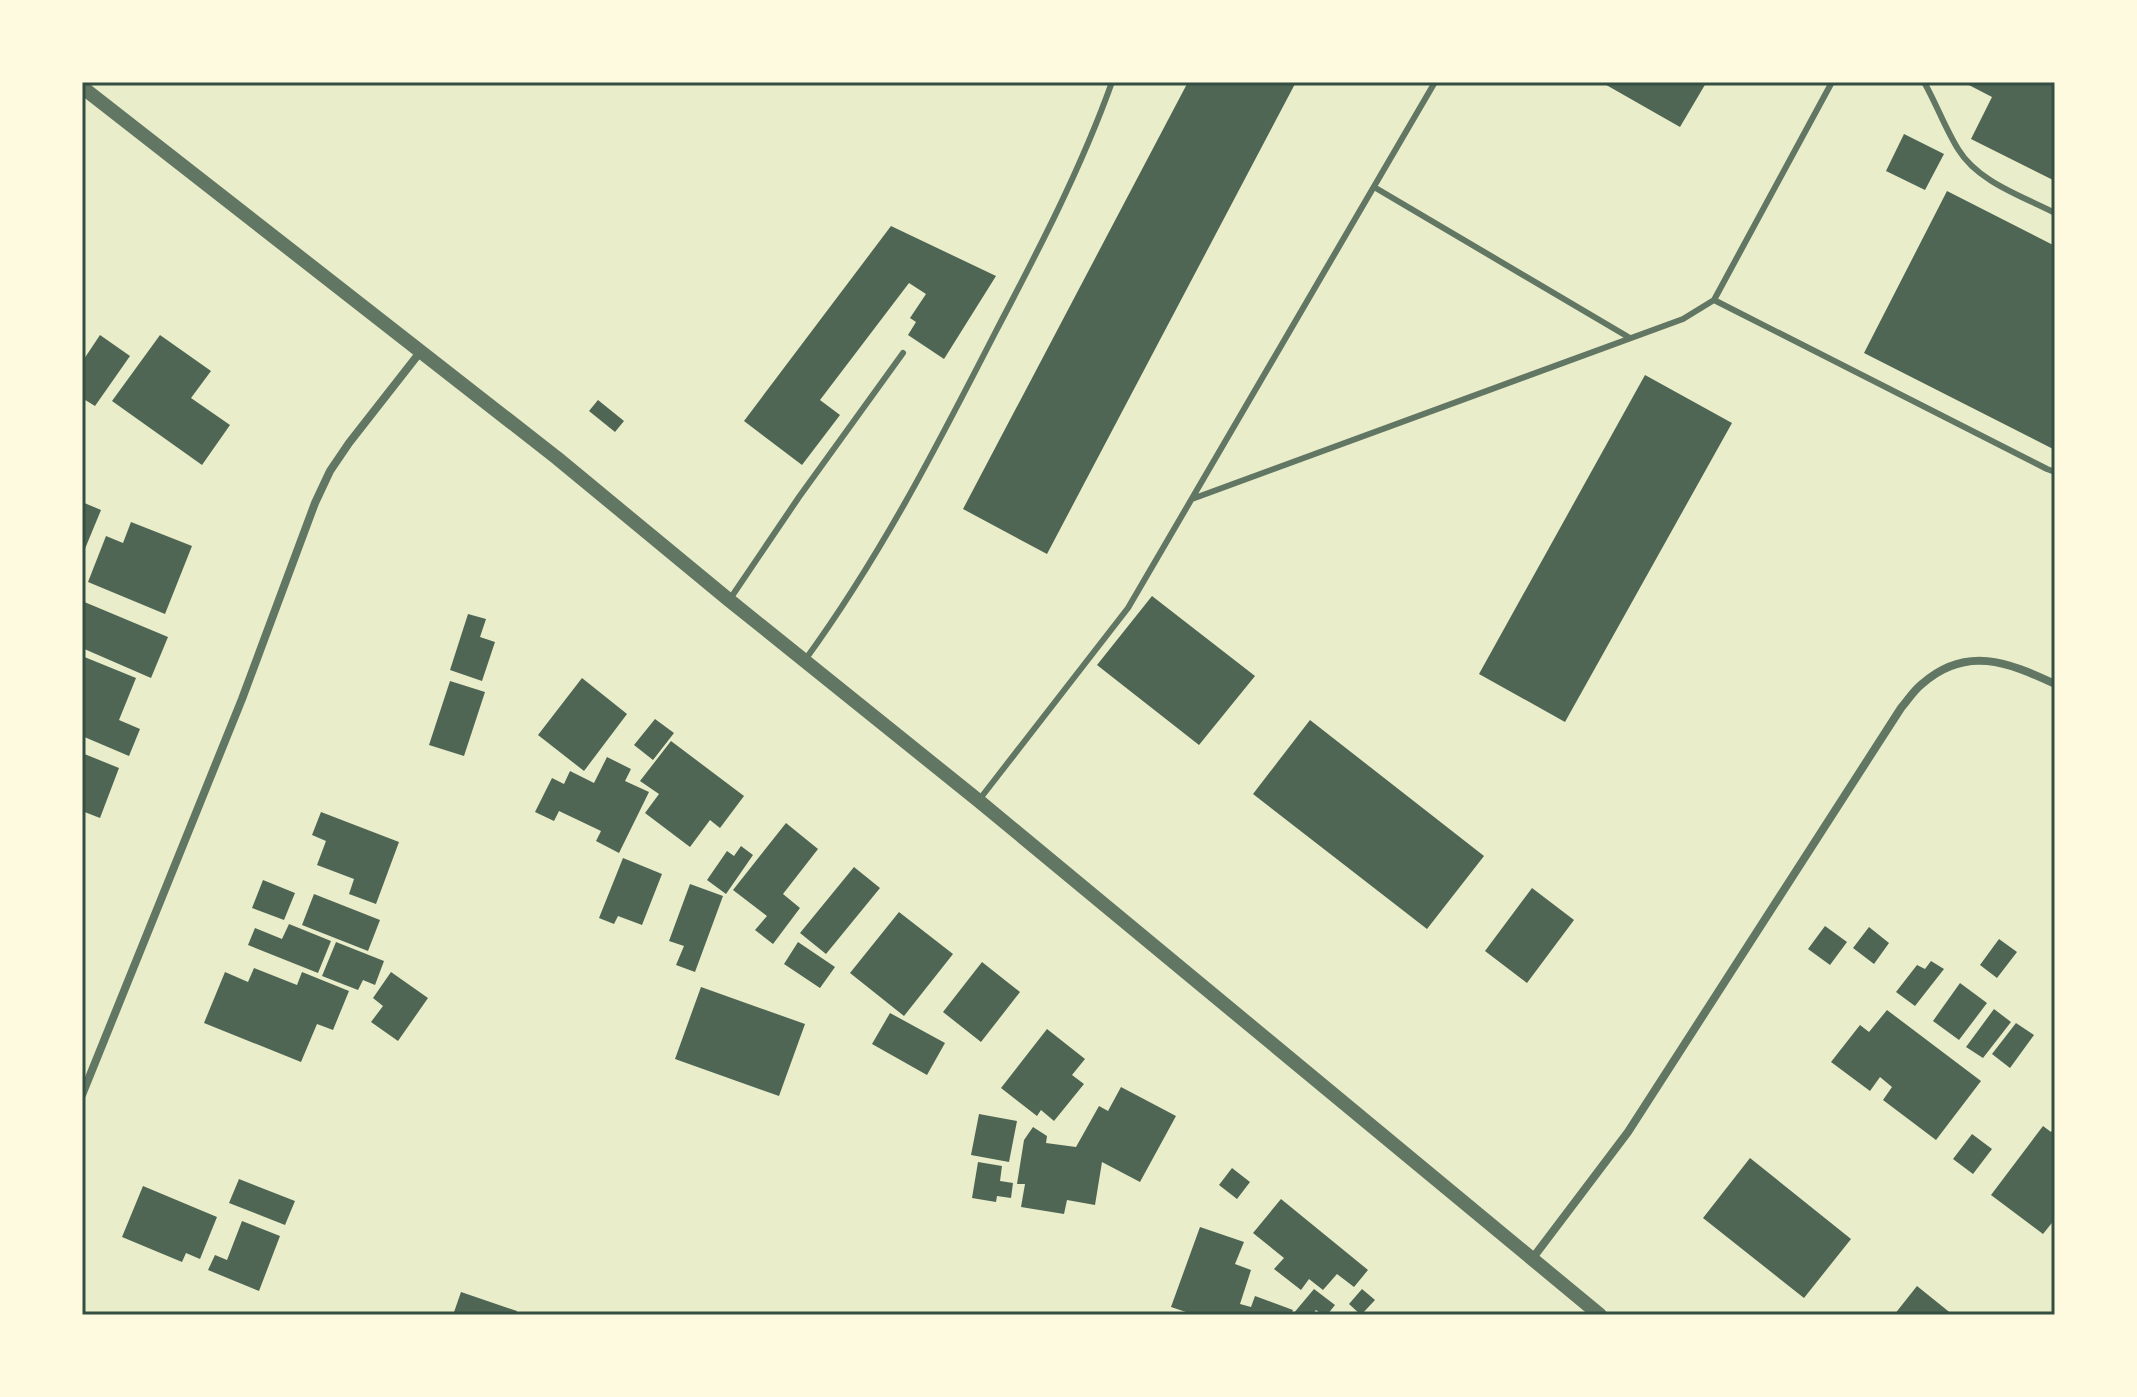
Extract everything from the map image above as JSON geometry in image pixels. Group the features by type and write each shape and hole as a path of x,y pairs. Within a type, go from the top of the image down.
{"street":[{"path":"82,87 557,458 979,801 1600,1315"},
{"path":"82,1095 242,699 320,492 349,443 421,351"},
{"path":"1532,1259 1628,1132 1901,708 1920,685 1944,667 1968,660 1993,660 2019,667 2055,684"}],"lane":[{"path":"805,660 864,575 927,466 1021,284 1083,153 1112,82"},
{"path":"979,801 1128,608 1435,82"},
{"path":"1192,499 1683,319 1714,300 1832,82"},
{"path":"1924,82 1958,149 1968,162 1986,178 2055,213"},
{"path":"1374,187 1630,338"},
{"path":"1714,300 2055,472"},
{"path":"729,600 903,353"}],"building":[{"path":"1188,82 1296,82 1047,554 963,509"},
{"path":"1601,82 1704,82 1706,83 1680,127"},
{"path":"1963,82 2055,82 2055,181 1971,139 1992,97"},
{"path":"1904,134 1944,154 1925,190 1886,171"},
{"path":"1947,191 2055,246 2055,450 1864,353"},
{"path":"891,226 996,276 944,359 908,335 916,322 910,318 926,294 909,283 820,400 840,415 802,465 744,421"},
{"path":"100,335 130,356 95,406 82,398 82,362"},
{"path":"160,335 211,371 191,398 230,425 202,465 112,401"},
{"path":"1645,375 1732,423 1565,722 1479,674"},
{"path":"598,400 624,421 615,432 589,411"},
{"path":"82,502 101,510 82,556"},
{"path":"131,522 192,546 165,614 88,582 106,536 123,543"},
{"path":"1152,596 1255,676 1199,745 1097,665"},
{"path":"82,601 168,637 151,678 82,648"},
{"path":"468,614 486,619 480,637 495,642 482,681 450,670"},
{"path":"82,656 136,678 119,720 140,729 129,756 82,736"},
{"path":"582,678 627,714 584,771 538,735"},
{"path":"450,681 485,692 464,756 429,745"},
{"path":"655,719 674,733 653,760 634,745"},
{"path":"1310,720 1484,856 1427,929 1253,794"},
{"path":"671,741 744,796 720,828 710,820 690,847 645,813 659,794 640,781"},
{"path":"82,753 119,768 100,818 82,811"},
{"path":"607,757 631,769 625,781 649,792 619,853 596,841 601,831 559,811 554,821 535,812 552,778 564,784 570,771 594,783"},
{"path":"321,812 399,842 376,904 349,894 354,879 317,865 326,841 312,835"},
{"path":"786,823 818,849 783,894 800,908 773,944 755,930 767,916 733,890"},
{"path":"741,846 753,855 726,894 707,880 727,851 734,856"},
{"path":"623,858 662,874 642,925 618,916 614,924 599,918"},
{"path":"854,867 880,888 826,954 800,933"},
{"path":"263,880 295,893 284,920 252,908"},
{"path":"690,884 723,896 695,972 676,965 684,946 669,941"},
{"path":"1532,888 1574,920 1527,983 1485,951"},
{"path":"314,894 380,920 368,951 302,925"},
{"path":"899,912 953,954 904,1016 850,973"},
{"path":"289,924 331,941 318,973 248,945 255,928 282,939"},
{"path":"1825,926 1847,942 1830,965 1808,949"},
{"path":"1869,927 1889,943 1874,964 1853,948"},
{"path":"1999,939 2017,952 1997,978 1980,965"},
{"path":"336,942 384,961 375,985 363,980 358,990 322,976"},
{"path":"798,942 835,967 820,988 784,964"},
{"path":"1931,961 1944,969 1915,1006 1896,992 1917,965 1925,969"},
{"path":"982,962 1020,992 981,1042 943,1012"},
{"path":"254,968 297,985 302,972 349,991 333,1030 317,1024 301,1062 204,1023 225,972 248,982"},
{"path":"391,972 428,998 398,1041 371,1022 383,1006 373,998"},
{"path":"1960,983 1987,1003 1959,1040 1933,1021"},
{"path":"701,987 805,1024 779,1096 675,1059"},
{"path":"1994,1009 2011,1022 1983,1058 1966,1047"},
{"path":"1887,1010 1981,1081 1936,1140 1883,1100 1892,1087 1880,1077 1870,1091 1831,1062 1860,1025 1869,1032"},
{"path":"890,1013 945,1043 927,1075 872,1044"},
{"path":"2016,1023 2034,1035 2010,1068 1992,1054"},
{"path":"1047,1029 1085,1059 1072,1075 1084,1084 1054,1121 1041,1110 1037,1116 1001,1088"},
{"path":"1121,1087 1176,1116 1140,1182 1102,1162 1095,1205 1067,1200 1064,1214 1021,1207 1025,1184 1017,1184 1024,1140 1033,1127 1047,1136 1046,1143 1076,1147 1099,1106 1108,1111"},
{"path":"979,1114 1017,1121 1009,1162 971,1155"},
{"path":"2043,1126 2051,1132 2055,1126 2055,1219 2043,1234 1991,1195"},
{"path":"1972,1134 1992,1149 1973,1174 1953,1159"},
{"path":"1750,1158 1851,1239 1804,1298 1703,1218"},
{"path":"978,1162 1002,1166 1000,1181 1013,1183 1011,1198 997,1196 996,1202 972,1198"},
{"path":"1232,1168 1250,1182 1237,1199 1219,1185"},
{"path":"239,1179 295,1201 285,1225 229,1203"},
{"path":"143,1186 217,1217 200,1259 186,1253 182,1262 122,1237"},
{"path":"1281,1199 1368,1270 1354,1287 1337,1274 1323,1290 1309,1279 1301,1290 1274,1269 1284,1258 1253,1233"},
{"path":"242,1221 280,1236 259,1291 208,1270 215,1255 227,1260"},
{"path":"1200,1227 1244,1242 1235,1264 1251,1270 1240,1304 1251,1307 1255,1296 1293,1310 1291,1315 1195,1315 1171,1307"},
{"path":"1917,1286 1953,1315 1894,1315"},
{"path":"1314,1289 1335,1305 1327,1315 1316,1310 1312,1315 1293,1314"},
{"path":"1362,1289 1375,1300 1361,1315 1349,1304"},
{"path":"461,1292 517,1311 516,1315 453,1315"}]}
